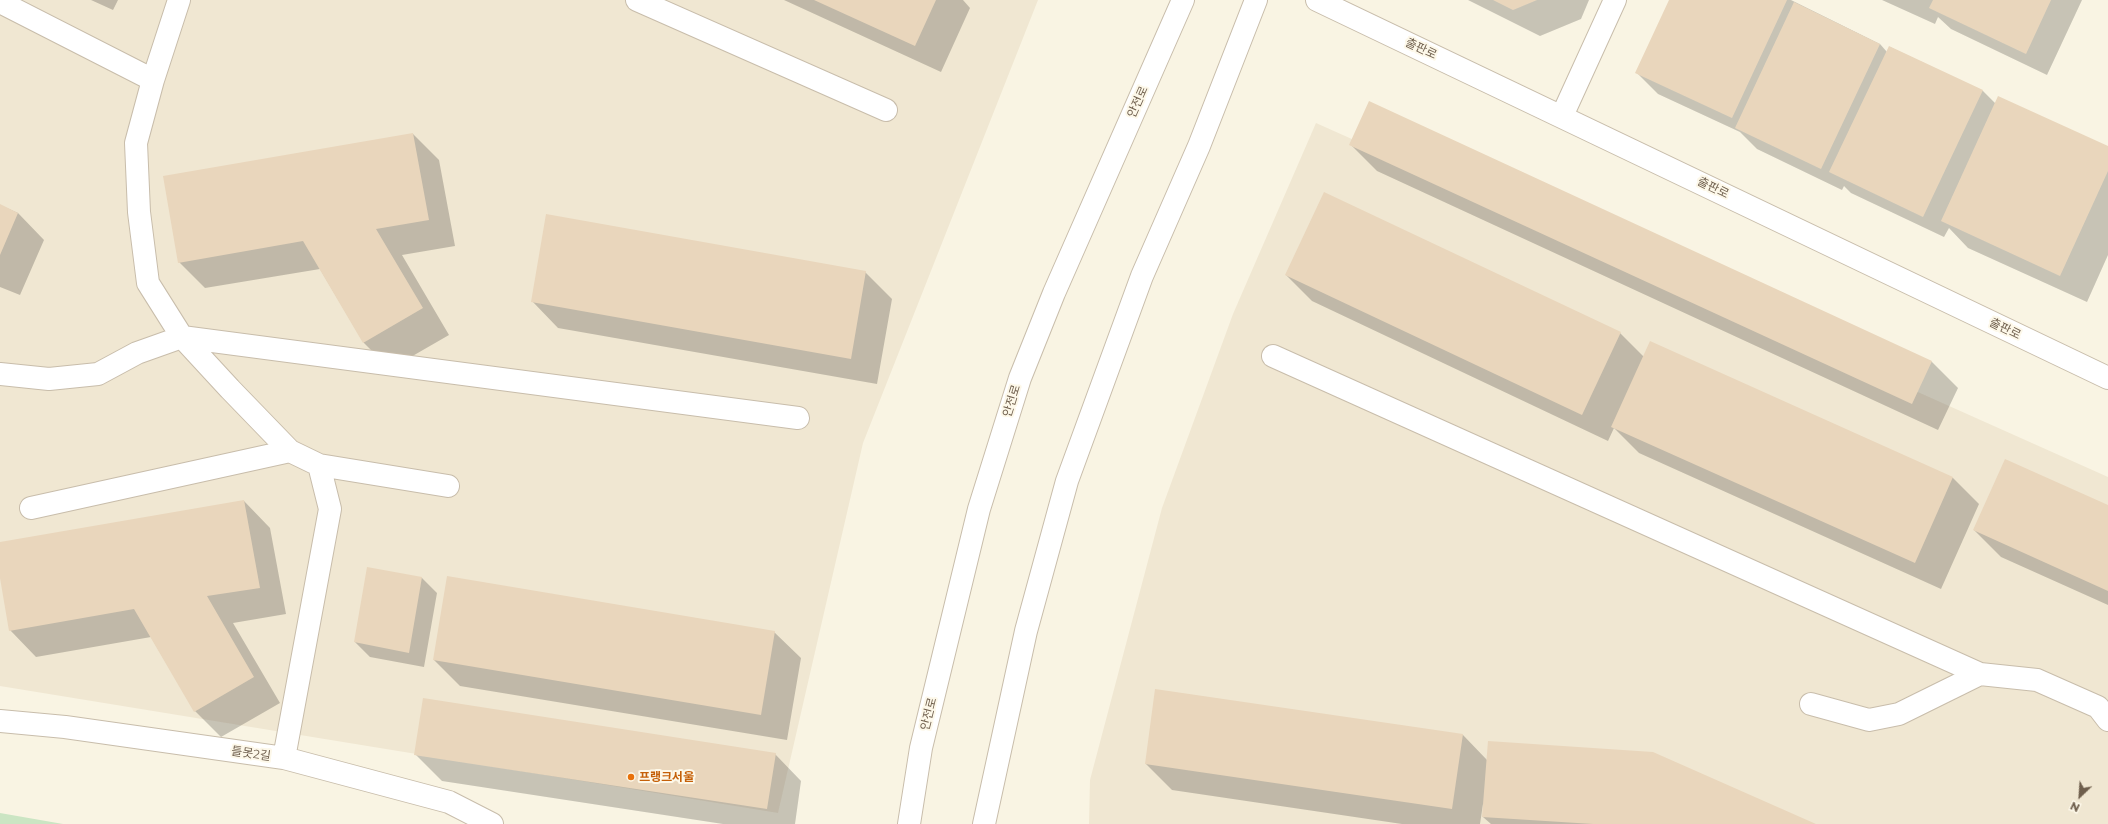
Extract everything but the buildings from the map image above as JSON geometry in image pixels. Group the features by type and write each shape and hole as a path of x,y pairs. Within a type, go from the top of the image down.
{"street":[{"path":"179,0 153,80 136,143 138,212 148,283 182,337 290,451 319,465 448,486"},
{"path":"637,0 886,110"},
{"name":"안전로","path":"909,824 921,748 979,508 1020,378 1057,286 1183,0"},
{"path":"984,824 1026,631 1067,481 1142,276 1199,146 1256,0"},
{"name":"출판로","path":"1317,0 2108,378"},
{"path":"1562,116 1615,0"},
{"path":"0,2 153,80"},
{"path":"0,374 49,379 98,374 137,353 182,337 798,418"},
{"path":"1273,356 1980,674 2037,680 2098,707 2108,720"},
{"path":"31,508 290,451"},
{"path":"284,758 330,509 319,465"},
{"path":"1811,704 1869,720 1899,714 1980,674"},
{"name":"틀못2길","path":"0,721 64,728 284,758 449,802 492,824"}],"shaded area":[{"path":"0,0 1038,0 863,443 778,813 0,686"},
{"path":"1316,123 2108,477 2108,824 1089,824 1090,780 1162,508 1233,314"}],"green space":[{"path":"0,813 63,824 0,824"}],"place":[{"name":"프랭크서울","path":"631,777"}]}
